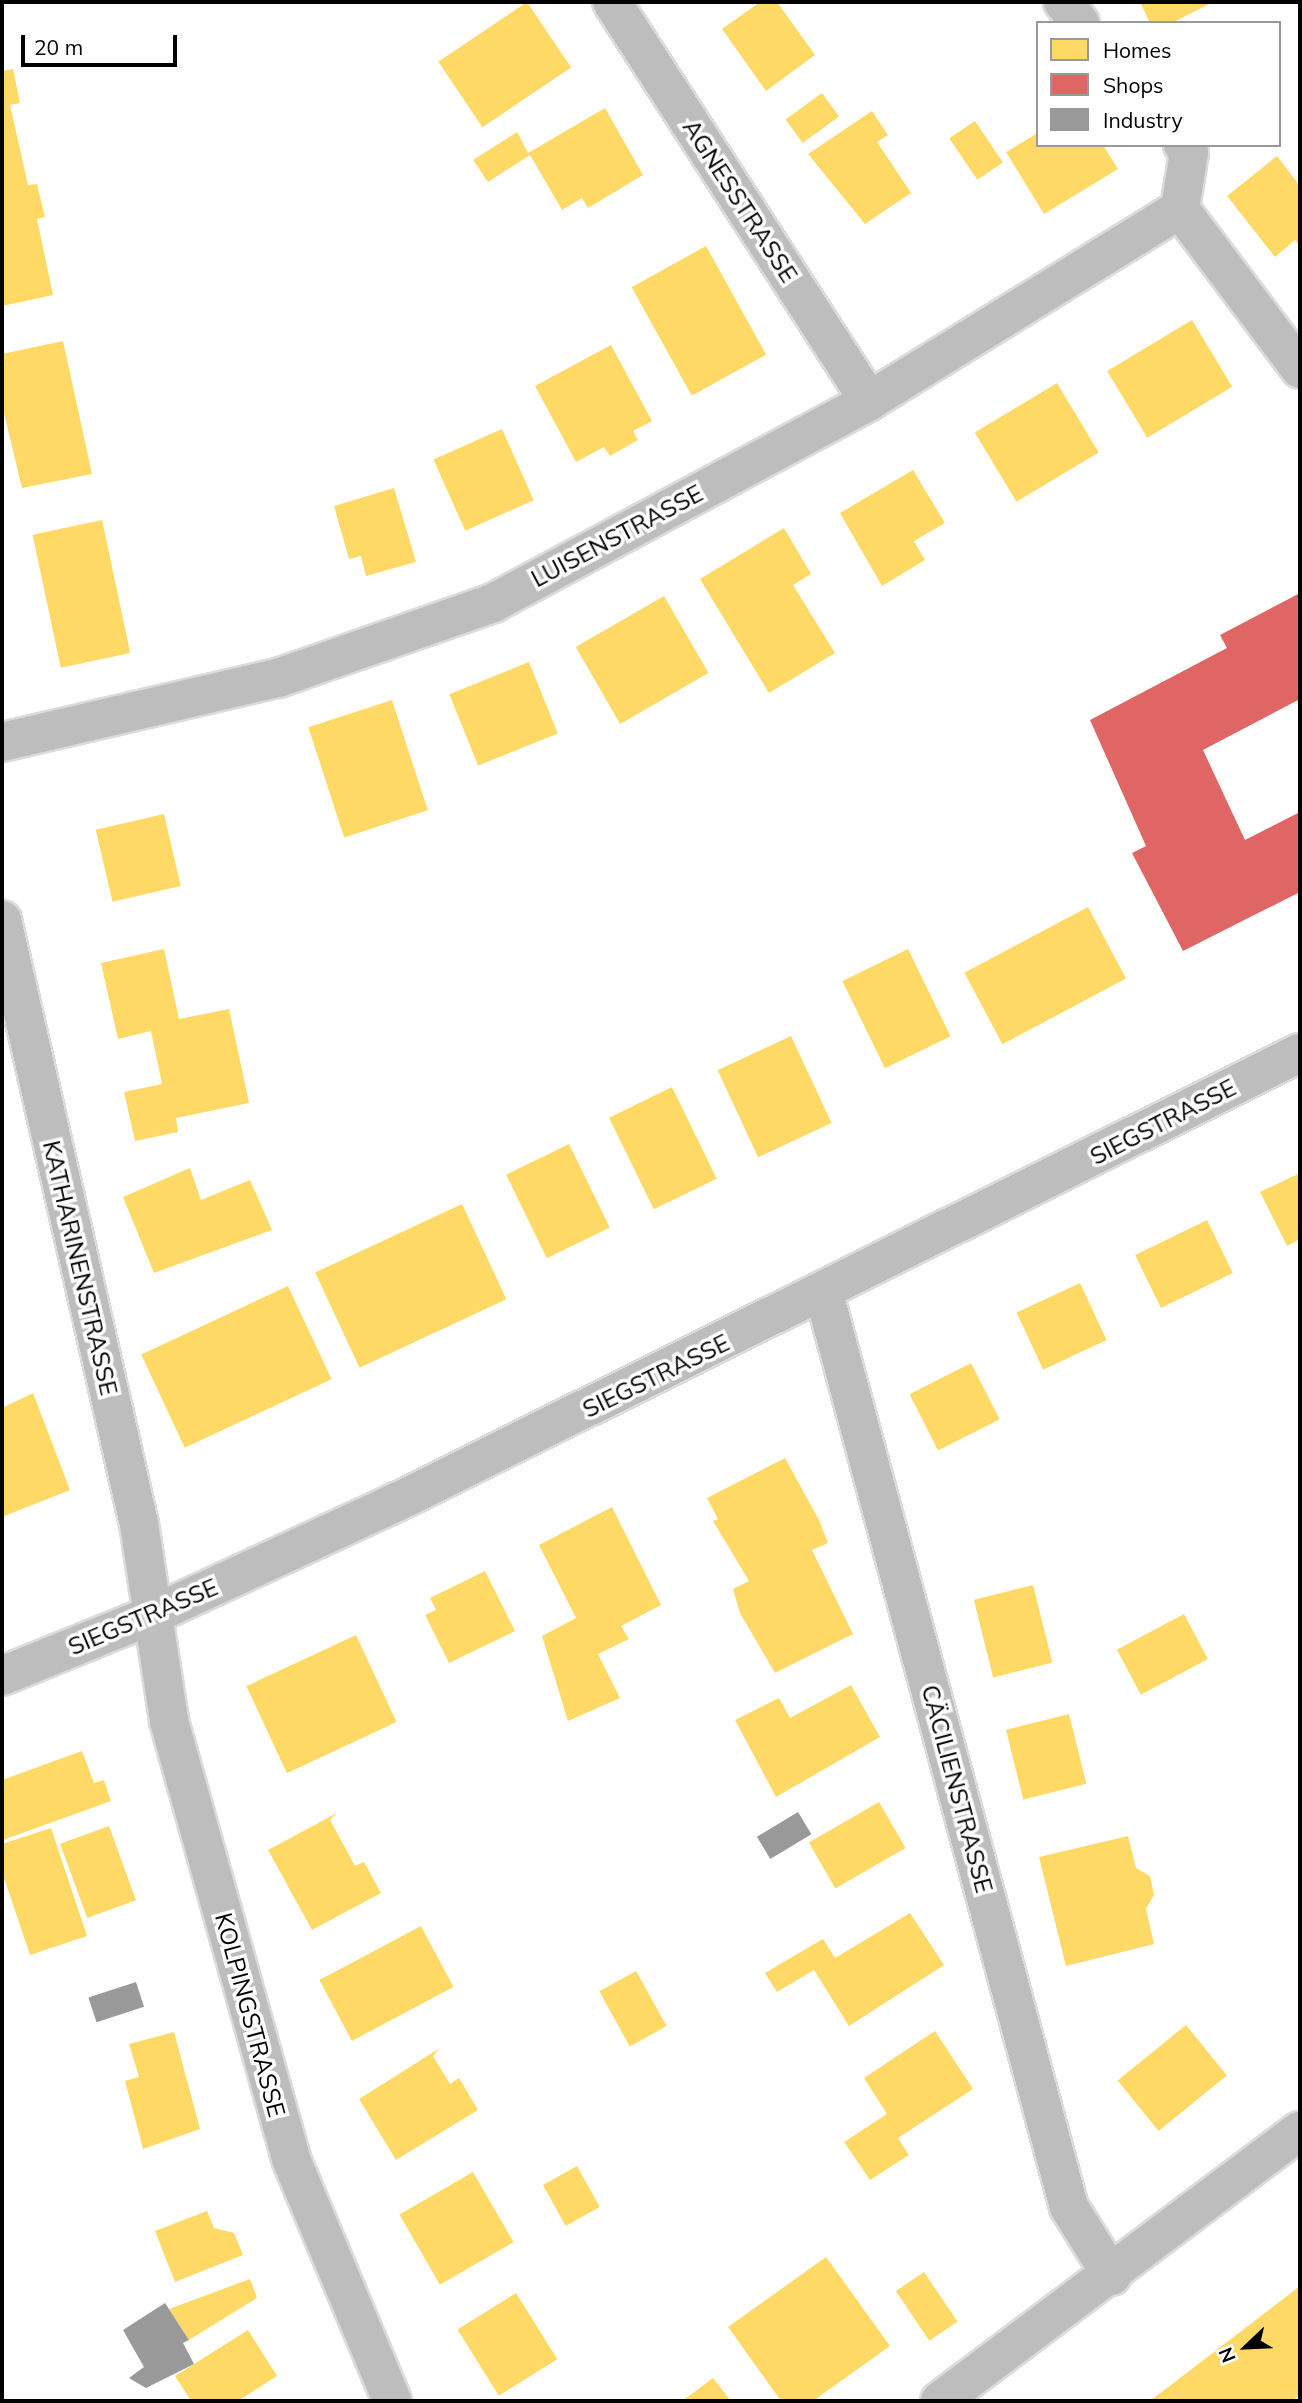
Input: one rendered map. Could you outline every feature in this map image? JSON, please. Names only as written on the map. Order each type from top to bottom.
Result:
[{"type":"street","name":"AGNESSTRASSE","points":[[612,2],[869,401]]},
{"type":"street","points":[[1063,2],[1078,21]]},
{"type":"street","points":[[1185,147],[1189,152],[1180,209],[1300,369]]},
{"type":"street","name":"LUISENSTRASSE","points":[[2,742],[278,678],[493,603],[869,401],[1180,209]]},
{"type":"street","name":"KATHARINENSTRASSE","points":[[4,942],[139,1524],[150,1616]]},
{"type":"street","name":"SIEGSTRASSE","points":[[2,1676],[150,1616],[824,1294],[1300,1053]]},
{"type":"street","name":"CÄCILIENSTRASSE","points":[[824,1294],[1069,2207],[1112,2276]]},
{"type":"street","name":"KOLPINGSTRASSE","points":[[150,1616],[169,1721],[261,2067],[291,2159],[392,2401]]},
{"type":"street","points":[[940,2401],[1112,2276],[1300,2132]]},
{"type":"building: Homes","points":[[527,2],[571,67],[482,127],[438,62]]},
{"type":"building: Homes","points":[[760,2],[777,2],[815,55],[766,91],[722,29]]},
{"type":"building: Homes","points":[[1140,2],[1213,2],[1176,21],[1149,21]]},
{"type":"building: Homes","points":[[13,69],[20,103],[10,105],[28,185],[37,184],[45,217],[37,219],[53,295],[2,306],[2,71]]},
{"type":"building: Homes","points":[[822,93],[839,116],[803,143],[786,119]]},
{"type":"building: Homes","points":[[605,108],[643,175],[588,208],[582,198],[562,210],[530,155],[488,182],[473,160],[517,132],[528,153]]},
{"type":"building: Homes","points":[[872,111],[888,135],[877,142],[911,193],[865,224],[808,154]]},
{"type":"building: Homes","points":[[975,121],[1003,162],[977,180],[949,138]]},
{"type":"building: Homes","points":[[1036,134],[1036,147],[1104,147],[1118,169],[1044,214],[1006,152]]},
{"type":"building: Homes","points":[[1277,156],[1300,186],[1300,247],[1295,240],[1275,257],[1227,196]]},
{"type":"building: Homes","points":[[706,246],[766,354],[692,396],[632,287]]},
{"type":"building: Homes","points":[[1192,320],[1232,387],[1147,438],[1107,371]]},
{"type":"building: Homes","points":[[63,341],[92,474],[22,488],[4,413],[2,354]]},
{"type":"building: Homes","points":[[611,345],[652,421],[633,431],[638,440],[610,456],[604,447],[576,462],[535,386]]},
{"type":"building: Homes","points":[[1057,383],[1099,452],[1016,502],[975,432]]},
{"type":"building: Homes","points":[[502,429],[534,500],[465,531],[433,460]]},
{"type":"building: Homes","points":[[913,470],[945,523],[914,541],[925,560],[882,586],[840,513]]},
{"type":"building: Homes","points":[[394,488],[416,562],[366,576],[361,556],[349,559],[334,506]]},
{"type":"building: Homes","points":[[102,520],[130,653],[61,668],[33,535]]},
{"type":"building: Homes","points":[[784,528],[811,574],[793,585],[835,653],[769,693],[700,579]]},
{"type":"building: Homes","points":[[664,596],[708,673],[620,724],[576,647]]},
{"type":"building: Homes","points":[[529,662],[558,733],[478,766],[449,694]]},
{"type":"building: Homes","points":[[392,700],[428,810],[344,838],[308,727]]},
{"type":"building: Homes","points":[[164,814],[181,886],[112,902],[96,830]]},
{"type":"building: Homes","points":[[1088,907],[1126,979],[1002,1044],[964,973]]},
{"type":"building: Homes","points":[[164,949],[179,1019],[229,1009],[249,1103],[176,1118],[178,1132],[135,1141],[124,1092],[162,1084],[151,1031],[118,1039],[101,963]]},
{"type":"building: Homes","points":[[908,949],[951,1036],[885,1068],[842,981]]},
{"type":"building: Homes","points":[[791,1036],[832,1123],[758,1157],[718,1070]]},
{"type":"building: Homes","points":[[672,1087],[717,1179],[654,1209],[609,1118]]},
{"type":"building: Homes","points":[[569,1144],[610,1228],[547,1258],[506,1175]]},
{"type":"building: Homes","points":[[190,1168],[201,1200],[250,1180],[272,1230],[154,1273],[123,1197]]},
{"type":"building: Homes","points":[[1300,1173],[1300,1239],[1287,1246],[1260,1192]]},
{"type":"building: Homes","points":[[462,1204],[506,1299],[360,1368],[315,1272]]},
{"type":"building: Homes","points":[[1207,1220],[1233,1273],[1161,1308],[1135,1255]]},
{"type":"building: Homes","points":[[1080,1283],[1107,1340],[1043,1370],[1017,1313]]},
{"type":"building: Homes","points":[[288,1286],[332,1379],[185,1448],[141,1354]]},
{"type":"building: Homes","points":[[971,1363],[1000,1419],[938,1450],[910,1394]]},
{"type":"building: Homes","points":[[33,1393],[70,1490],[2,1517],[2,1408]]},
{"type":"building: Homes","points":[[785,1458],[819,1520],[828,1543],[812,1550],[853,1634],[775,1673],[740,1613],[733,1589],[749,1581],[713,1521],[718,1519],[707,1498]]},
{"type":"building: Homes","points":[[612,1507],[661,1605],[621,1626],[629,1639],[598,1654],[620,1698],[568,1721],[542,1636],[576,1618],[539,1545]]},
{"type":"building: Homes","points":[[485,1571],[515,1631],[449,1663],[425,1615],[436,1610],[430,1598]]},
{"type":"building: Homes","points":[[1033,1585],[1052,1663],[993,1677],[974,1600]]},
{"type":"building: Homes","points":[[1184,1614],[1208,1659],[1141,1695],[1117,1650]]},
{"type":"building: Homes","points":[[356,1635],[397,1722],[287,1773],[246,1686]]},
{"type":"building: Homes","points":[[851,1685],[880,1737],[776,1797],[735,1720],[779,1698],[790,1718]]},
{"type":"building: Homes","points":[[1069,1714],[1086,1784],[1023,1800],[1006,1730]]},
{"type":"building: Homes","points":[[82,1751],[94,1783],[104,1780],[111,1801],[3,1840],[2,1780]]},
{"type":"building: Homes","points":[[879,1802],[906,1848],[835,1888],[809,1842]]},
{"type":"building: Homes","points":[[337,1813],[330,1820],[355,1866],[364,1862],[381,1893],[312,1930],[268,1850]]},
{"type":"building: Homes","points":[[109,1826],[136,1900],[87,1918],[60,1844]]},
{"type":"building: Homes","points":[[51,1828],[87,1936],[30,1955],[2,1872],[2,1844]]},
{"type":"building: Homes","points":[[1128,1836],[1136,1868],[1150,1876],[1154,1895],[1146,1909],[1154,1944],[1066,1966],[1039,1857]]},
{"type":"building: Homes","points":[[910,1913],[944,1965],[849,2026],[814,1970],[777,1992],[765,1973],[823,1939],[835,1958]]},
{"type":"building: Homes","points":[[421,1926],[453,1987],[352,2041],[319,1980]]},
{"type":"building: Homes","points":[[636,1971],[667,2026],[630,2046],[599,1991]]},
{"type":"building: Homes","points":[[1186,2025],[1227,2076],[1159,2131],[1118,2080]]},
{"type":"building: Homes","points":[[935,2031],[973,2089],[898,2138],[909,2155],[870,2180],[844,2142],[887,2114],[864,2078]]},
{"type":"building: Homes","points":[[174,2032],[200,2129],[143,2149],[125,2081],[139,2077],[129,2044]]},
{"type":"building: Homes","points":[[440,2048],[433,2056],[450,2084],[459,2078],[478,2110],[396,2160],[359,2099]]},
{"type":"building: Homes","points":[[577,2166],[600,2207],[566,2226],[543,2185]]},
{"type":"building: Homes","points":[[473,2172],[514,2242],[440,2285],[399,2214]]},
{"type":"building: Homes","points":[[207,2211],[214,2228],[234,2233],[243,2255],[175,2282],[155,2231]]},
{"type":"building: Homes","points":[[826,2257],[890,2346],[813,2401],[781,2401],[728,2327]]},
{"type":"building: Homes","points":[[924,2272],[958,2322],[929,2341],[896,2291]]},
{"type":"building: Homes","points":[[250,2279],[257,2298],[189,2340],[169,2309]]},
{"type":"building: Homes","points":[[1300,2286],[1300,2395],[1292,2401],[1150,2401]]},
{"type":"building: Homes","points":[[516,2293],[557,2359],[499,2396],[457,2330]]},
{"type":"building: Homes","points":[[248,2330],[277,2376],[238,2401],[191,2401],[175,2376]]},
{"type":"building: Homes","points":[[713,2378],[731,2401],[682,2401]]},
{"type":"building: Shops","points":[[1300,593],[1300,699],[1203,750],[1245,840],[1300,812],[1300,892],[1183,951],[1132,853],[1146,846],[1090,720],[1227,648],[1220,635]]},
{"type":"building: Industry","points":[[798,1812],[811,1834],[770,1859],[757,1837]]},
{"type":"building: Industry","points":[[136,1982],[144,2007],[96,2022],[88,1997]]},
{"type":"building: Industry","points":[[165,2303],[189,2340],[183,2343],[194,2364],[146,2388],[129,2378],[144,2367],[123,2330]]}]
